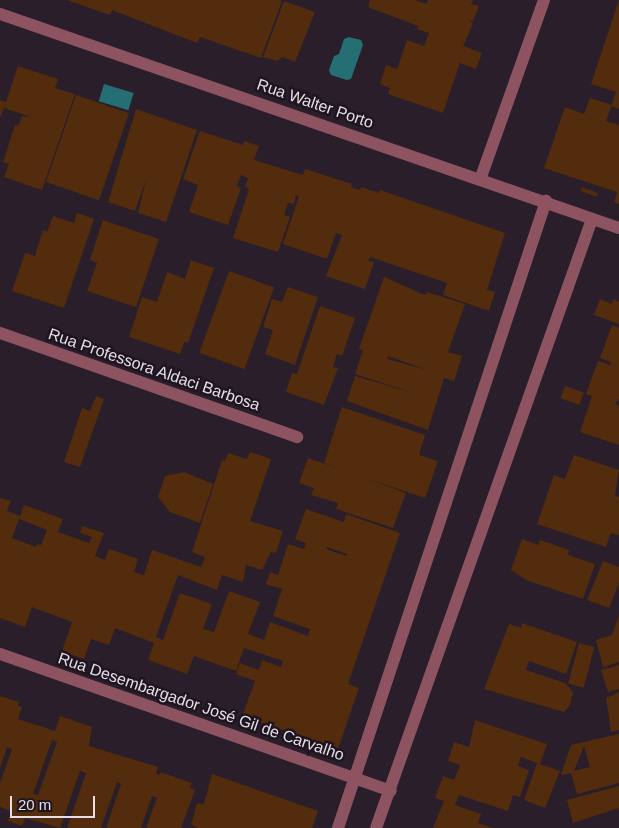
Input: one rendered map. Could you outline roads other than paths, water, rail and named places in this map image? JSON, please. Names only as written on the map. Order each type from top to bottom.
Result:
[{"type":"street","points":[[480,178],[544,0]]},
{"type":"street","name":"Rua Walter Porto","points":[[0,14],[480,178],[619,228]]},
{"type":"street","points":[[338,828],[356,780],[546,202]]},
{"type":"street","points":[[376,828],[391,791],[592,219]]},
{"type":"street","name":"Rua Professora Aldaci Barbosa","points":[[0,333],[297,438]]},
{"type":"street","name":"Rua Desembargador José Gil de Carvalho","points":[[0,654],[391,791]]},
{"type":"water","points":[[349,37],[361,40],[363,45],[351,79],[347,80],[331,75],[329,70],[334,56],[339,54],[344,39]]},
{"type":"water","points":[[104,84],[134,93],[128,110],[99,101]]}]
